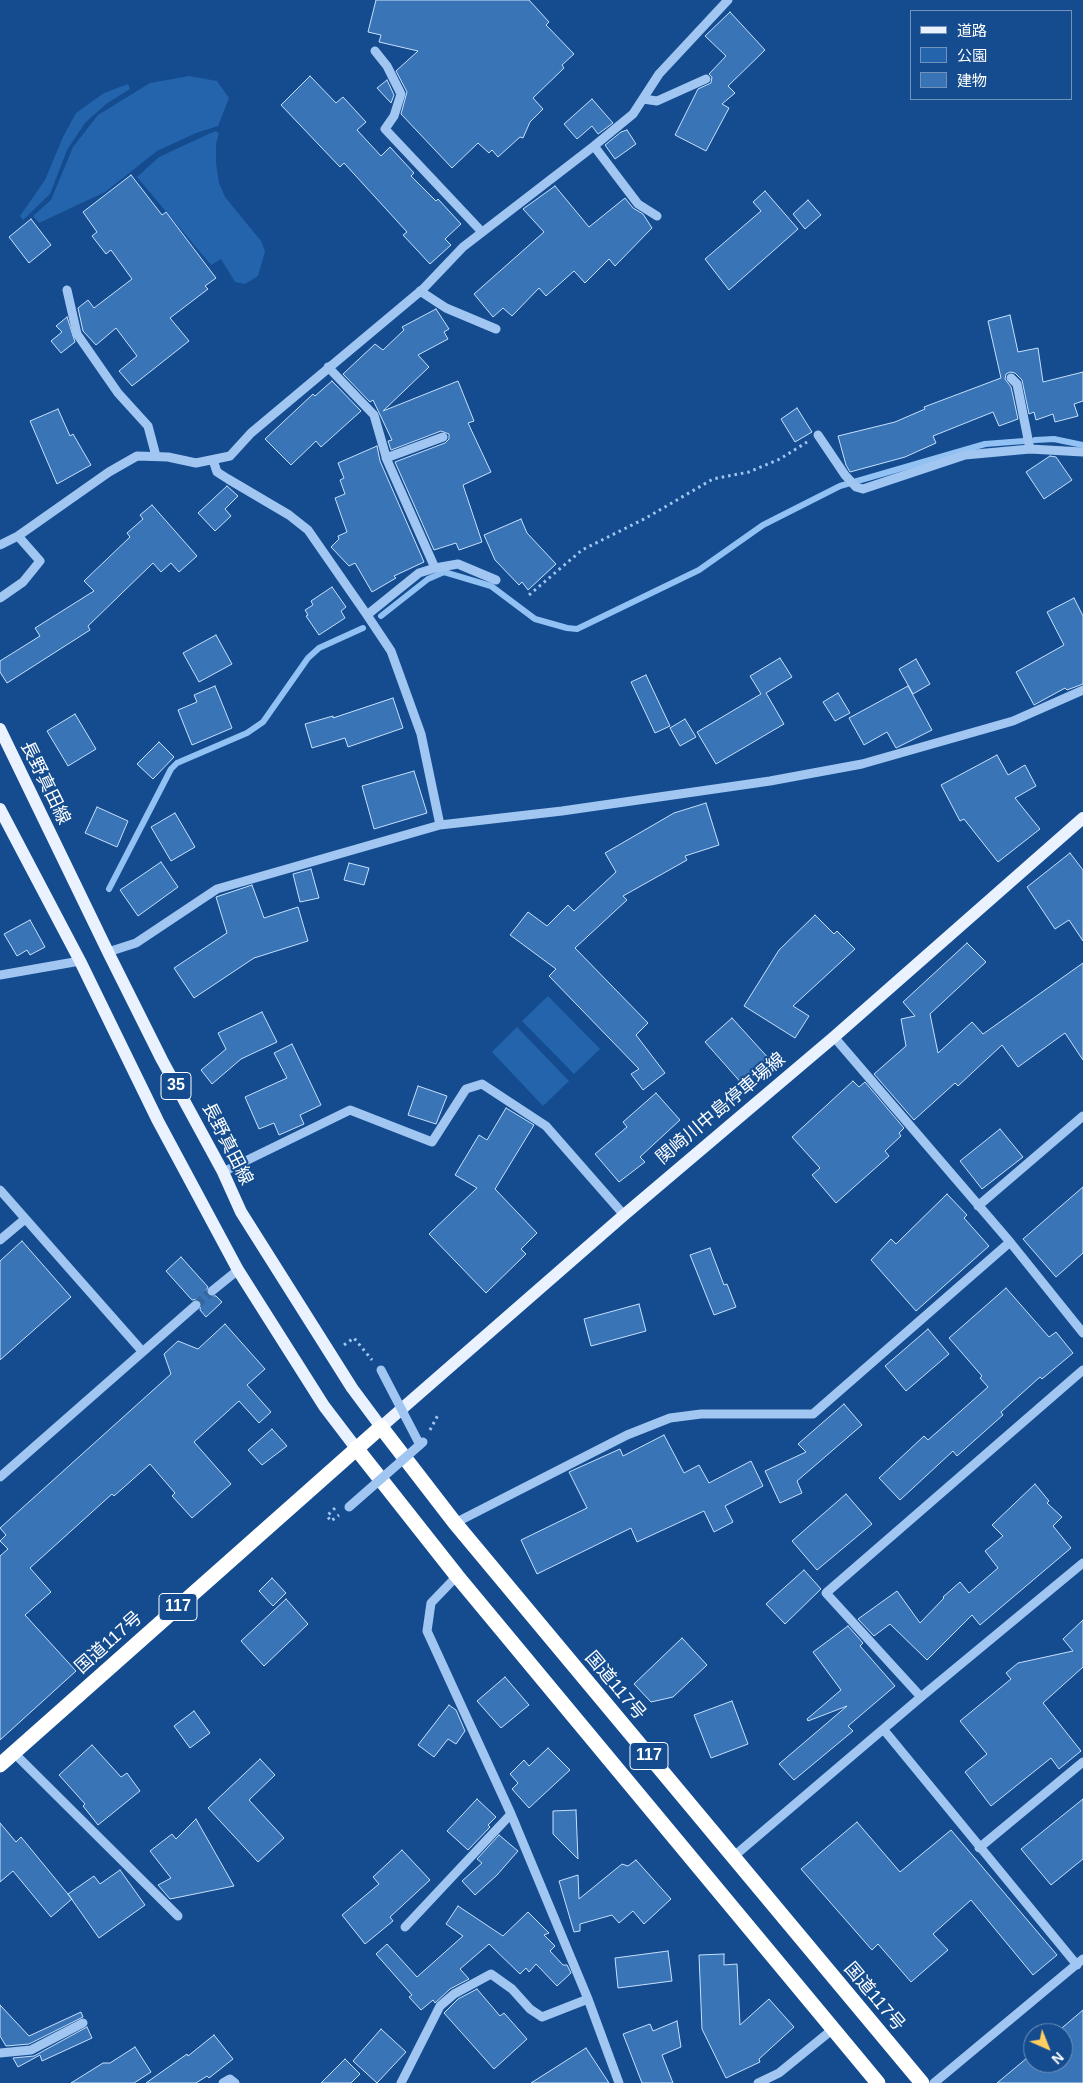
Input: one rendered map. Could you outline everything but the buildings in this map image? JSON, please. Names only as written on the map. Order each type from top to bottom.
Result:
[{"type":"highway","name":"国道117号","points":[[0,1765],[381,1427],[455,1523],[922,2083]]},
{"type":"highway","name":"117","points":[[356,1448],[457,1576],[878,2083]]},
{"type":"main road","name":"長野真田線","points":[[0,729],[162,1060],[223,1172],[246,1220],[352,1388],[381,1427]]},
{"type":"main road","name":"35","points":[[0,809],[80,961],[158,1121],[238,1270],[324,1406],[356,1448]]},
{"type":"main road","name":"関崎川中島停車場線","points":[[381,1427],[624,1215],[834,1037],[1083,818]]},
{"type":"street","points":[[0,545],[18,536],[108,472],[137,456],[156,456],[196,463],[230,456],[251,433],[420,291],[463,247],[594,146],[632,114],[659,74],[728,0]]},
{"type":"street","points":[[374,51],[387,66],[401,94],[394,116],[385,129],[482,232]]},
{"type":"street","points":[[642,98],[657,101],[706,79]]},
{"type":"street","points":[[594,146],[638,204],[657,216]]},
{"type":"street","points":[[67,290],[77,334],[118,393],[148,426],[156,456]]},
{"type":"street","points":[[420,291],[446,308],[496,330]]},
{"type":"street","points":[[328,367],[374,415],[386,458],[435,568]]},
{"type":"street","points":[[1011,378],[1017,384],[1030,449]]},
{"type":"street","points":[[818,435],[845,475],[856,487],[863,489],[965,455],[1030,449],[1083,452]]},
{"type":"street","points":[[386,458],[443,437]]},
{"type":"street","points":[[213,460],[217,472],[289,514],[308,530],[391,651],[421,734],[440,825]]},
{"type":"street","points":[[0,598],[23,582],[40,561],[18,536]]},
{"type":"street","points":[[367,615],[419,573],[435,568],[458,564],[496,580]]},
{"type":"street","points":[[108,952],[136,943],[217,889],[440,825],[562,812],[770,782],[862,764],[1013,721],[1083,690]]},
{"type":"street","points":[[0,975],[80,961]]},
{"type":"street","points":[[834,1037],[1010,1242],[1083,1333]]},
{"type":"street","points":[[223,1172],[350,1110],[432,1142],[466,1089],[482,1084],[546,1126],[624,1215]]},
{"type":"street","points":[[978,1206],[1083,1116]]},
{"type":"street","points":[[0,1190],[142,1351]]},
{"type":"street","points":[[0,1240],[25,1218]]},
{"type":"street","points":[[455,1523],[627,1435],[670,1418],[701,1414],[813,1414],[1010,1242]]},
{"type":"street","points":[[212,1291],[238,1270]]},
{"type":"street","points":[[0,1477],[196,1305]]},
{"type":"street","points":[[349,1507],[422,1443],[381,1370]]},
{"type":"street","points":[[920,1697],[826,1593],[1083,1370]]},
{"type":"street","points":[[734,1857],[884,1730],[920,1697],[1083,1563]]},
{"type":"street","points":[[457,1576],[431,1603],[427,1631],[511,1814],[588,1999],[615,2081]]},
{"type":"street","points":[[884,1730],[979,1848],[1080,1962],[934,2083]]},
{"type":"street","points":[[14,1753],[178,1916]]},
{"type":"street","points":[[979,1848],[1083,1762]]},
{"type":"street","points":[[406,1927],[511,1814]]},
{"type":"street","points":[[402,2083],[440,2006],[454,1994],[491,1974],[512,1989],[530,2009],[542,2017],[588,1999]]},
{"type":"street","points":[[0,2053],[31,2050],[83,2023]]},
{"type":"street","points":[[758,2083],[780,2073],[833,2029]]},
{"type":"street","points":[[223,2083],[230,2079],[235,2083]]},
{"type":"path","points":[[529,595],[582,550],[646,518],[713,479],[749,472],[780,459],[818,435]]},
{"type":"path","points":[[344,1345],[354,1338],[381,1370]]},
{"type":"green space","points":[[189,76],[217,81],[229,98],[218,126],[196,133],[157,151],[105,192],[39,223],[33,216],[51,200],[73,147],[98,115],[150,83]]},
{"type":"green space","points":[[128,84],[130,89],[106,104],[85,123],[67,150],[50,194],[23,220],[20,216],[45,180],[63,137],[76,113],[104,93]]},
{"type":"green space","points":[[215,131],[219,133],[216,144],[216,163],[219,183],[225,197],[261,241],[265,251],[258,276],[245,284],[235,282],[221,259],[211,265],[137,177],[159,157]]},
{"type":"green space","points":[[548,996],[600,1049],[574,1074],[522,1021]]},
{"type":"green space","points":[[517,1027],[569,1081],[543,1106],[492,1052]]},
{"type":"waterway","points":[[1035,440],[1054,439],[1083,445]]},
{"type":"waterway","points":[[381,616],[428,579],[444,572],[491,586],[535,619],[577,629],[699,570],[763,525],[840,486],[985,444],[1024,441]]},
{"type":"waterway","points":[[109,889],[171,769],[177,763],[247,733],[263,722],[308,658],[319,648],[363,628]]},
{"type":"tunnel","points":[[196,1305],[212,1291]]}]
